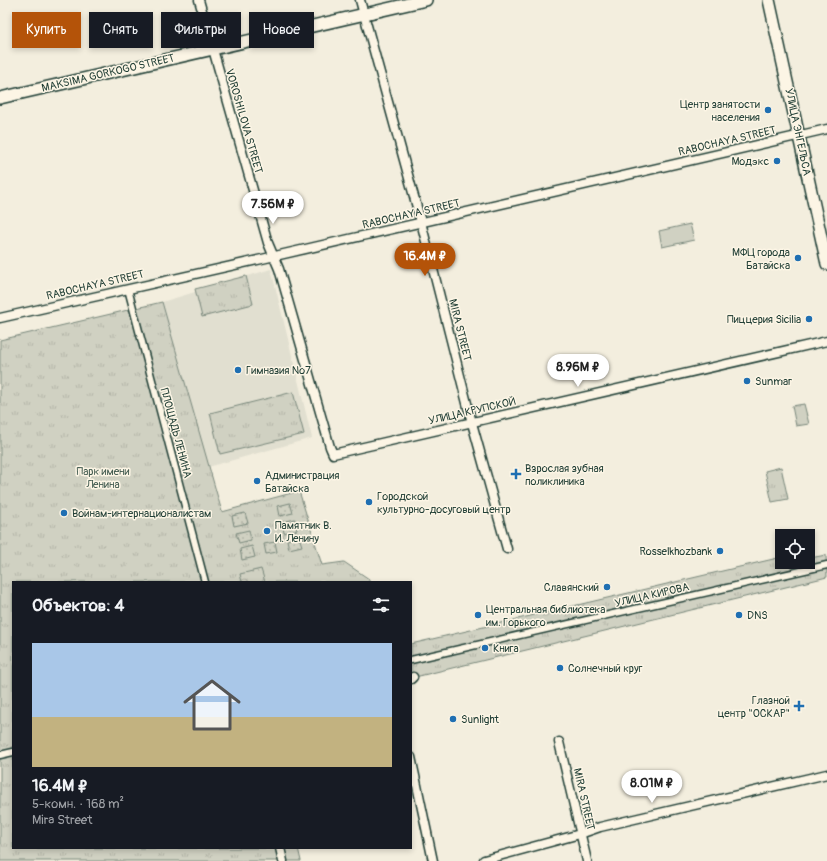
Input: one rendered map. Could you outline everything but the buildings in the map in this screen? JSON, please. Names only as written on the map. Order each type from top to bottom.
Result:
[{"type":"main road","name":"MAKSIMA GORKOGO STREET","points":[[0,98],[426,0]]},
{"type":"main road","name":"УЛИЦА ЭНГЕЛЬСА","points":[[769,0],[827,264]]},
{"type":"street","name":"VOROSHILOVA STREET","points":[[199,0],[268,242],[279,270],[333,454]]},
{"type":"street","name":"MIRA STREET","points":[[360,0],[421,222],[472,423],[506,549]]},
{"type":"street","name":"RABOCHAYA STREET","points":[[0,318],[827,129]]},
{"type":"street","name":"ПЛОЩАДЬ ЛЕНИНА","points":[[128,289],[205,581]]},
{"type":"street","name":"УЛИЦА КРУПСКОЙ","points":[[333,454],[827,341]]},
{"type":"street","name":"УЛИЦА КИРОВА","points":[[412,660],[827,565]]},
{"type":"street","name":"MIRA STREET","points":[[559,742],[587,861]]},
{"type":"street","points":[[0,755],[12,752]]},
{"type":"street","points":[[412,762],[433,861]]},
{"type":"street","points":[[484,860],[580,834],[600,827],[827,774]]},
{"type":"street","points":[[280,849],[283,861]]},
{"type":"shaded area","name":"Гимназия №7","points":[[271,269],[312,438],[208,467],[162,302]]},
{"type":"green space","points":[[690,224],[694,240],[662,247],[659,231]]},
{"type":"green space","points":[[246,276],[253,304],[202,317],[195,289]]},
{"type":"green space","name":"Парк имени Ленина","points":[[162,302],[222,512],[299,491],[322,565],[344,562],[369,579],[369,581],[12,581],[12,849],[298,849],[301,861],[0,861],[0,340]]},
{"type":"green space","points":[[293,392],[304,434],[220,454],[210,413]]},
{"type":"green space","points":[[804,404],[809,424],[796,426],[792,406]]},
{"type":"green space","points":[[781,467],[788,499],[772,502],[765,471]]},
{"type":"green space","points":[[290,503],[293,513],[280,516],[278,506]]},
{"type":"green space","points":[[245,513],[248,523],[234,526],[232,516]]},
{"type":"green space","points":[[295,519],[297,530],[284,533],[282,522]]},
{"type":"green space","points":[[249,530],[251,540],[239,543],[236,533]]},
{"type":"green space","points":[[299,537],[302,546],[289,549],[287,540]]},
{"type":"green space","points":[[275,542],[277,552],[266,554],[264,544]]},
{"type":"green space","points":[[252,546],[255,557],[242,560],[240,549]]},
{"type":"green space","points":[[826,555],[827,577],[412,678],[412,644],[775,559],[775,569],[815,569],[815,557]]},
{"type":"green space","points":[[261,569],[265,581],[242,581],[240,574]]},
{"type":"place","name":"Центр занятости населения","points":[[768,110]]},
{"type":"place","name":"Модэкс","points":[[777,161]]},
{"type":"place","name":"МФЦ города Батайска","points":[[798,258]]},
{"type":"place","name":"Пиццерия Sicilia","points":[[809,319]]},
{"type":"place","name":"Гимназия №7","points":[[238,370]]},
{"type":"place","name":"Sunmar","points":[[747,381]]},
{"type":"place","name":"Взрослая зубная поликлиника","points":[[516,474]]},
{"type":"place","name":"Администрация Батайска","points":[[257,481]]},
{"type":"place","name":"Городской культурно-досуговый центр","points":[[369,502]]},
{"type":"place","name":"Войнам-интернационалистам","points":[[64,513]]},
{"type":"place","name":"Памятник В. И. Ленину","points":[[267,531]]},
{"type":"place","name":"Rosselkhozbank","points":[[720,551]]},
{"type":"place","name":"Славянский","points":[[607,587]]},
{"type":"place","name":"Центральная библиотека им. Горького","points":[[478,615]]},
{"type":"place","name":"DNS","points":[[739,615]]},
{"type":"place","name":"Книга","points":[[485,648]]},
{"type":"place","name":"Солнечный круг","points":[[560,668]]},
{"type":"place","name":"Глазной центр \"ОСКАР\"","points":[[799,706]]},
{"type":"place","name":"Sunlight","points":[[453,719]]}]
